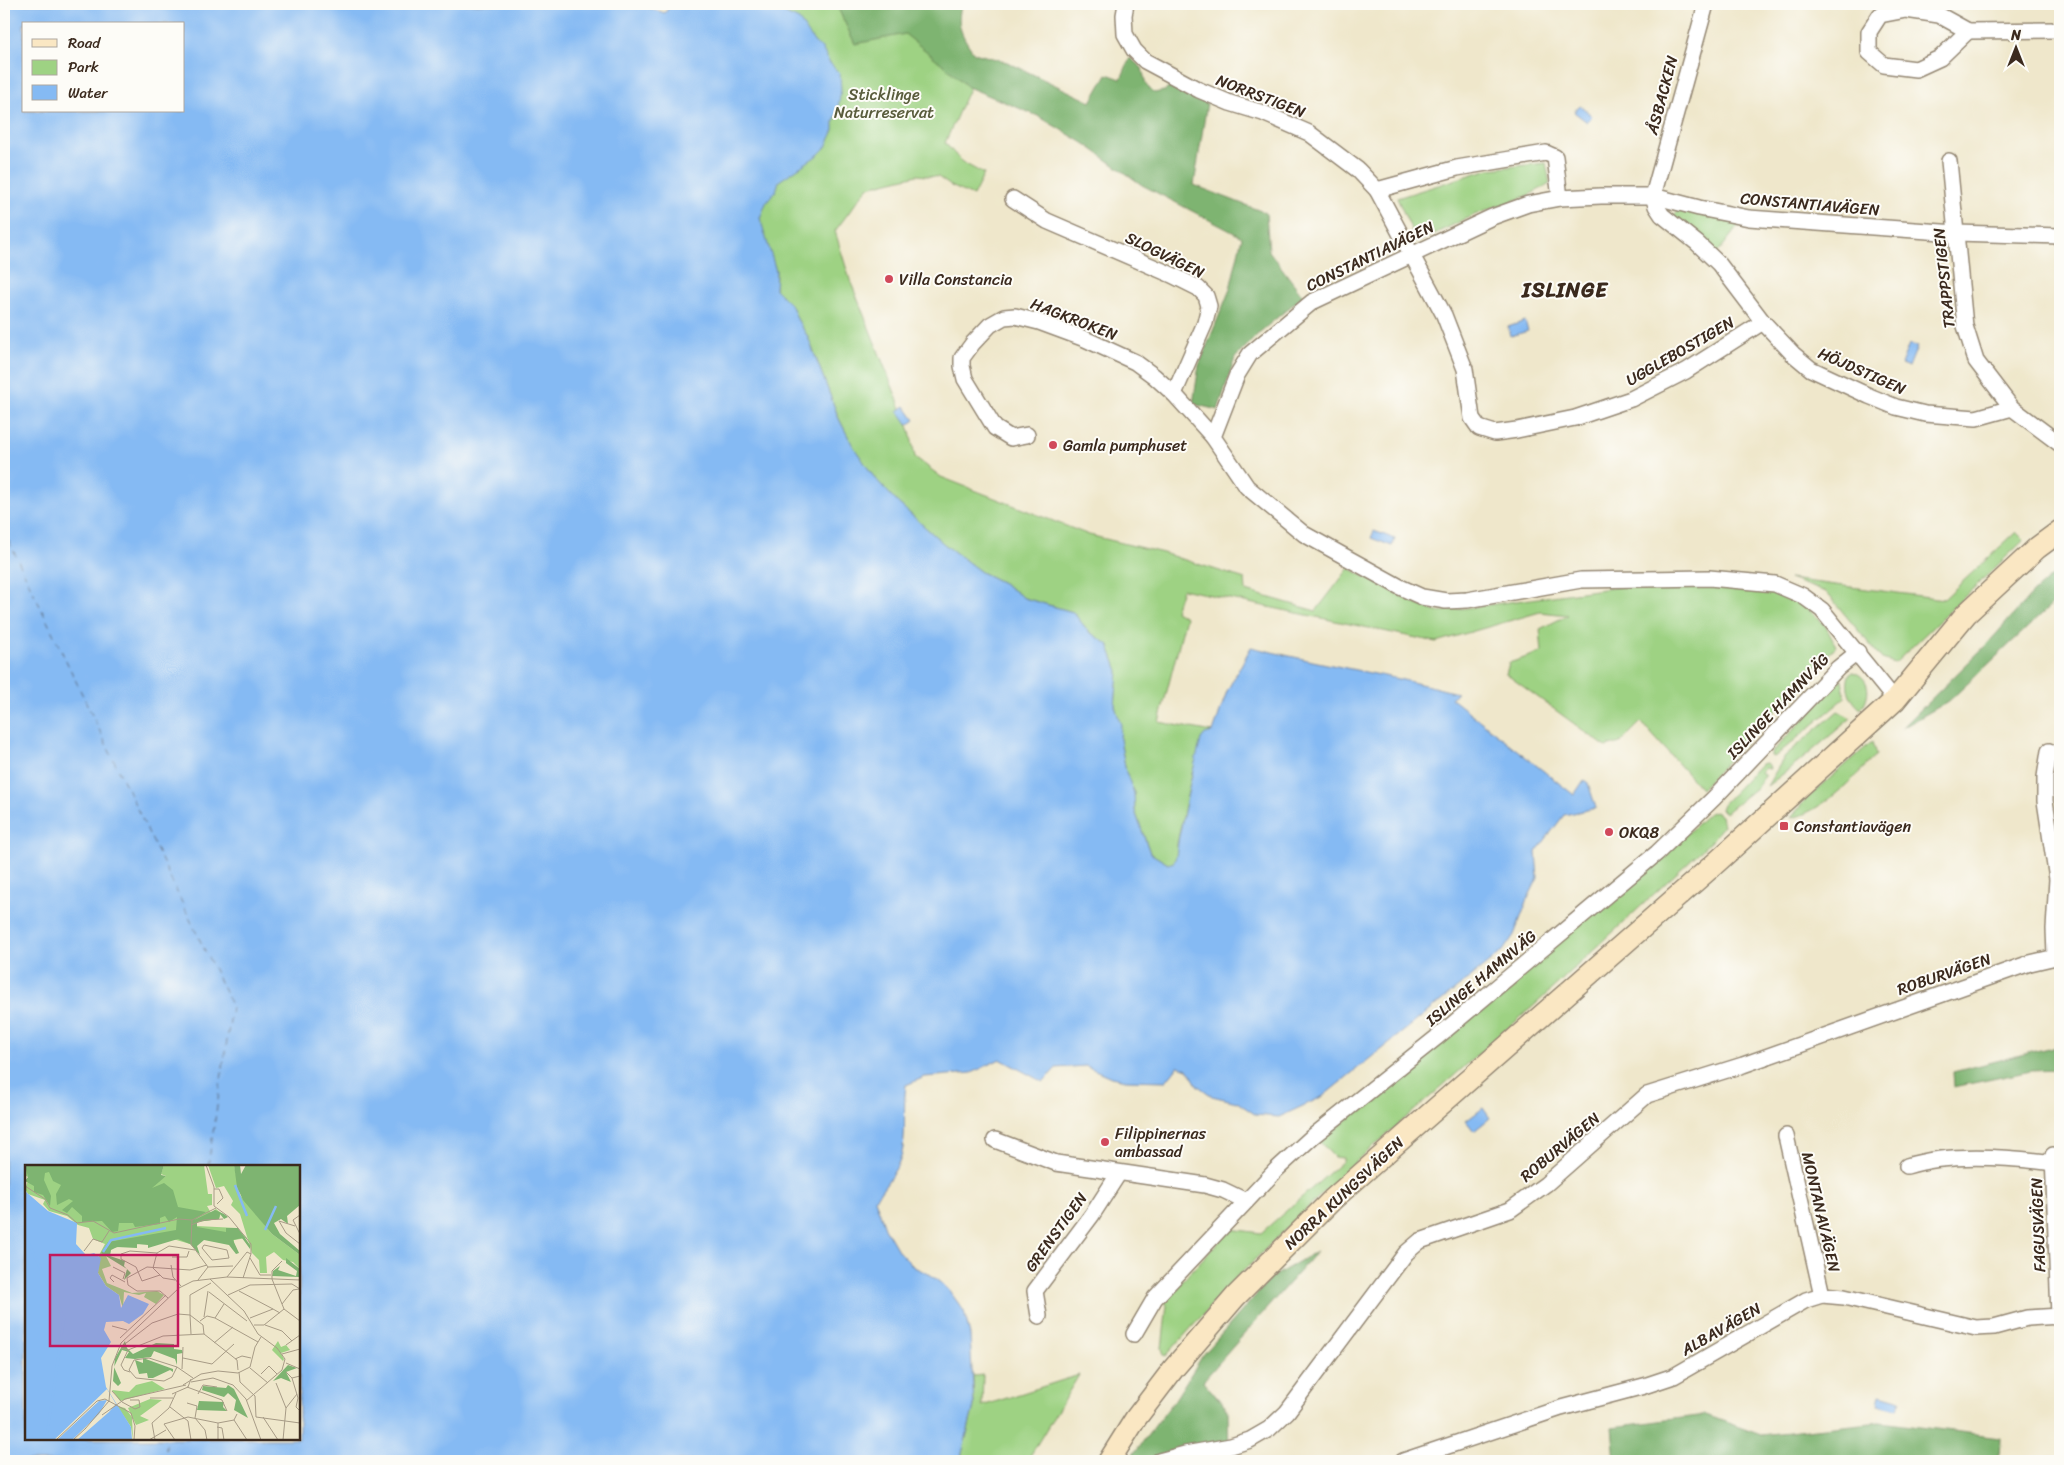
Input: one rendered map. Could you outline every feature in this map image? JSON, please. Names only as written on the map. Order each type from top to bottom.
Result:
[{"type":"main road","points":[[1895,700],[1966,614],[2037,548],[2060,531]]},
{"type":"main road","name":"NORRA KUNGSVÄGEN","points":[[1109,1461],[1136,1418],[1174,1368],[1250,1282],[1333,1199],[1612,955],[1895,700]]},
{"type":"street","name":"NORRSTIGEN","points":[[1126,4],[1124,34],[1134,50],[1145,61],[1199,90],[1230,103],[1263,112],[1309,133],[1358,170],[1376,190],[1444,315],[1465,369],[1472,418],[1479,428],[1495,433]]},
{"type":"street","name":"ÅSBACKEN","points":[[1653,196],[1706,4]]},
{"type":"street","points":[[1968,32],[1940,58],[1916,69],[1884,65],[1869,52],[1870,32],[1880,15],[1906,10],[1939,15],[1968,32],[2060,30]]},
{"type":"street","points":[[1376,190],[1457,168],[1546,153],[1555,157],[1560,198]]},
{"type":"street","name":"TRAPPSTIGEN","points":[[1950,161],[1965,326],[1976,361],[2012,408],[2060,444]]},
{"type":"street","name":"CONSTANTIAVÄGEN","points":[[1213,437],[1237,374],[1250,354],[1312,302],[1492,216],[1528,204],[1560,198],[1653,196],[1749,218],[1956,234],[2060,236]]},
{"type":"street","name":"HÖJDSTIGEN","points":[[1653,196],[1656,206],[1662,214],[1719,264],[1763,322],[1793,354],[1811,369],[1896,407],[1924,414],[1976,418],[2012,408]]},
{"type":"street","name":"SLOGVÄGEN","points":[[1013,199],[1047,221],[1172,275],[1198,288],[1206,296],[1209,306],[1205,323],[1174,394]]},
{"type":"street","name":"HAGKROKEN","points":[[1027,436],[1011,438],[995,428],[965,379],[962,366],[962,358],[973,343],[990,325],[1004,316],[1014,316],[1040,322],[1085,339],[1135,362],[1174,394],[1213,437]]},
{"type":"street","name":"UGGLEBOSTIGEN","points":[[1495,433],[1575,418],[1631,399],[1686,371],[1763,322]]},
{"type":"street","points":[[1213,437],[1247,487],[1304,534],[1400,587],[1422,597],[1446,601],[1467,600],[1581,580],[1709,578],[1775,584],[1803,596],[1822,610],[1858,652],[1895,700]]},
{"type":"street","name":"ISLINGE HAMNVÄG","points":[[1134,1334],[1155,1298],[1277,1169],[1312,1137],[1436,1038],[1657,853],[1708,804],[1838,668],[1858,652]]},
{"type":"street","name":"ROBURVÄGEN","points":[[1159,1461],[1185,1454],[1231,1446],[1250,1440],[1269,1429],[1287,1412],[1406,1253],[1420,1241],[1510,1210],[1546,1184],[1647,1095],[1743,1065],[1946,991],[2038,960],[2058,956],[2054,929],[2057,879],[2045,801],[2045,777],[2049,751]]},
{"type":"street","name":"MONTANAVÄGEN","points":[[1786,1136],[1822,1295]]},
{"type":"street","name":"GRENSTIGEN","points":[[995,1140],[1056,1163],[1205,1185],[1223,1190],[1246,1201]]},
{"type":"street","name":"FAGUSVÄGEN","points":[[1907,1166],[1926,1160],[1973,1158],[2054,1159],[2059,1316]]},
{"type":"street","name":"GRENSTIGEN","points":[[1039,1316],[1035,1292],[1092,1215],[1119,1173]]},
{"type":"street","name":"ALBAVÄGEN","points":[[1403,1461],[1561,1408],[1674,1376],[1806,1300],[1822,1295],[1844,1297],[1976,1328],[1994,1327],[2027,1318],[2059,1316]]},
{"type":"green space","name":"Sticklinge Naturreservat","points":[[783,4],[912,4],[970,86],[945,143],[962,162],[984,174],[973,196],[951,186],[938,177],[917,175],[868,187],[835,231],[850,280],[910,431],[915,457],[941,477],[1089,535],[1163,553],[1245,579],[1246,591],[1316,611],[1349,568],[1416,604],[1437,612],[1632,585],[1727,582],[1772,589],[1804,605],[1825,625],[1836,646],[1701,789],[1641,722],[1620,743],[1606,747],[1506,674],[1509,663],[1542,652],[1540,629],[1568,615],[1540,612],[1436,642],[1182,589],[1175,611],[1186,617],[1159,722],[1213,732],[1192,773],[1177,844],[1177,857],[1174,863],[1168,864],[1150,853],[1135,811],[1134,793],[1126,772],[1120,739],[1120,725],[1115,706],[1118,671],[1108,644],[1089,632],[1073,612],[1024,598],[1003,583],[981,572],[944,544],[898,503],[874,478],[853,446],[839,419],[808,337],[797,319],[792,306],[775,289],[776,271],[761,228],[760,216]]},
{"type":"green space","points":[[836,4],[962,4],[959,18],[961,30],[974,53],[1007,62],[1091,102],[1107,74],[1121,79],[1130,58],[1142,68],[1146,85],[1154,93],[1164,91],[1172,86],[1207,103],[1194,185],[1266,213],[1269,251],[1303,296],[1260,332],[1235,358],[1218,410],[1193,404],[1199,365],[1230,289],[1242,237],[1142,185],[1085,144],[1038,116],[968,87],[905,34],[855,44]]},
{"type":"green space","points":[[1546,163],[1550,184],[1527,196],[1474,215],[1417,242],[1397,198],[1489,169]]},
{"type":"green space","points":[[1680,209],[1740,224],[1716,255],[1673,216]]},
{"type":"green space","points":[[2016,532],[2024,540],[1895,663],[1882,659],[1826,592],[1789,579],[1944,599]]},
{"type":"green space","points":[[2060,569],[2059,598],[1949,701],[1902,728],[1988,643],[2033,593]]},
{"type":"green space","points":[[1853,672],[1863,678],[1866,683],[1868,693],[1861,709],[1849,693],[1848,678],[1850,673]]},
{"type":"green space","points":[[1842,679],[1845,698],[1778,754],[1774,757],[1771,756],[1771,753]]},
{"type":"green space","points":[[1838,711],[1851,718],[1767,786],[1785,756]]},
{"type":"green space","points":[[1872,742],[1876,755],[1848,783],[1814,809],[1791,818],[1806,799]]},
{"type":"green space","points":[[1766,763],[1770,769],[1764,768],[1761,773],[1765,776],[1757,787],[1725,813],[1721,809],[1723,804],[1761,764]]},
{"type":"green space","points":[[1715,811],[1721,816],[1723,826],[1711,841],[1538,1002],[1342,1174],[1234,1280],[1166,1356],[1164,1355],[1162,1348],[1167,1305],[1164,1301],[1230,1229],[1261,1233],[1343,1161],[1343,1158],[1334,1157],[1320,1142],[1681,839],[1709,813]]},
{"type":"green space","points":[[2060,1045],[2060,1070],[2031,1071],[1954,1087],[1953,1072]]},
{"type":"green space","points":[[1317,1251],[1203,1381],[1228,1410],[1229,1461],[1128,1461],[1174,1401],[1203,1355],[1271,1278]]},
{"type":"green space","points":[[983,1375],[982,1406],[1079,1375],[1027,1461],[957,1461],[961,1457],[974,1406],[973,1376]]},
{"type":"green space","points":[[1706,1415],[1761,1435],[1880,1422],[2000,1437],[1999,1461],[1615,1461],[1612,1427]]},
{"type":"water","points":[[4,4],[637,4],[665,13],[671,4],[764,4],[799,20],[815,43],[822,48],[829,62],[840,74],[841,90],[834,130],[826,147],[818,155],[779,181],[776,191],[766,203],[760,218],[776,271],[775,289],[792,306],[797,319],[808,337],[839,419],[853,446],[874,477],[898,503],[944,544],[981,572],[1003,583],[1024,598],[1073,612],[1089,632],[1108,644],[1118,671],[1115,706],[1121,725],[1120,739],[1126,772],[1134,793],[1135,811],[1150,853],[1168,864],[1174,862],[1201,739],[1205,734],[1213,732],[1227,691],[1251,647],[1457,693],[1451,698],[1574,795],[1584,780],[1588,783],[1596,808],[1564,815],[1536,852],[1538,878],[1514,935],[1503,951],[1322,1097],[1279,1117],[1256,1115],[1237,1102],[1212,1096],[1197,1085],[1188,1069],[1178,1066],[1166,1081],[1126,1080],[1111,1077],[1086,1066],[1056,1068],[1043,1082],[1000,1059],[972,1073],[925,1077],[906,1085],[903,1148],[899,1162],[892,1175],[875,1199],[885,1228],[899,1252],[914,1267],[931,1275],[948,1289],[964,1311],[970,1335],[974,1406],[961,1457],[957,1461],[4,1461]]},
{"type":"water","points":[[1580,105],[1592,116],[1587,122],[1574,112]]},
{"type":"water","points":[[1525,321],[1528,331],[1511,336],[1508,327]]},
{"type":"water","points":[[1909,344],[1917,347],[1909,367],[1901,364]]},
{"type":"water","points":[[905,406],[915,420],[908,425],[898,411]]},
{"type":"water","points":[[1374,531],[1395,539],[1392,546],[1371,538]]},
{"type":"water","points":[[1483,1108],[1490,1118],[1474,1131],[1466,1121]]},
{"type":"water","points":[[1880,1394],[1901,1400],[1898,1409],[1878,1404]]},
{"type":"ferry route","points":[[4,531],[232,1007],[208,1165]]},
{"type":"ferry route","points":[[164,1461],[167,1440]]},
{"type":"place","name":"Villa Constancia","points":[[889,279]]},
{"type":"place","name":"Gamla pumphuset","points":[[1053,445]]},
{"type":"place","name":"Constantiavägen","points":[[1784,826]]},
{"type":"place","name":"OKQ8","points":[[1609,832]]},
{"type":"place","name":"Filippinernas ambassad","points":[[1105,1142]]},
{"type":"district","name":"ISLINGE","points":[[1565,290]]}]
